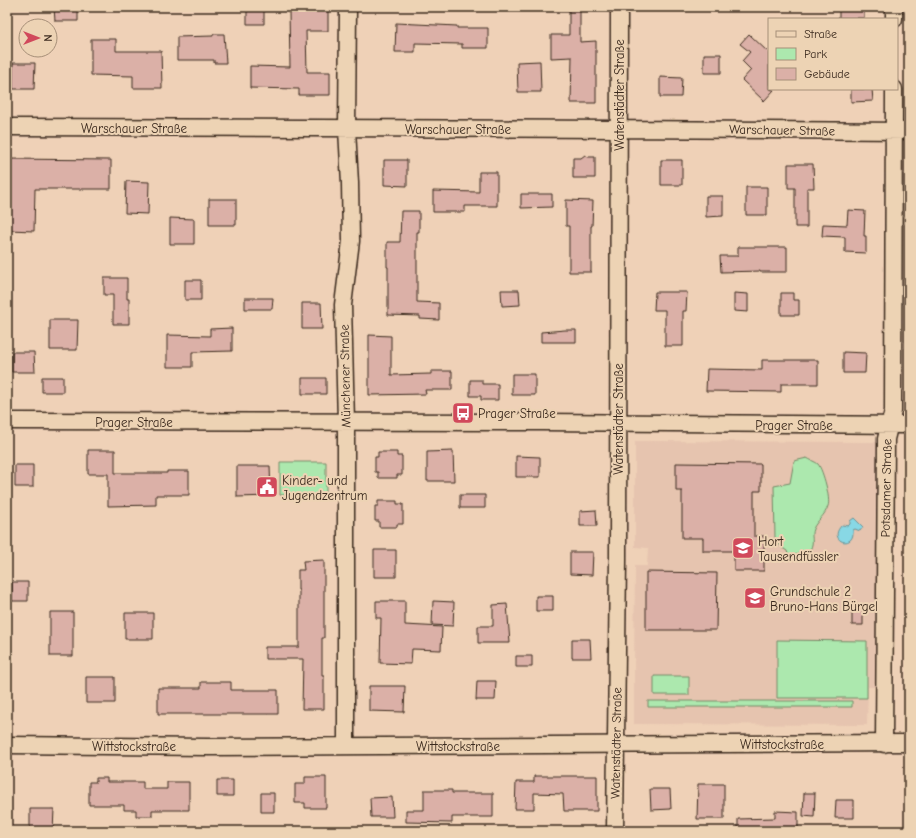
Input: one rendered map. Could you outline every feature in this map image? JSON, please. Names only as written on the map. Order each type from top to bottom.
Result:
[{"type":"street","name":"Münchener Straße","points":[[346,745],[346,422],[343,305],[351,241],[347,129],[348,7]]},
{"type":"street","name":"Watenstädter Straße","points":[[615,831],[619,7]]},
{"type":"street","points":[[894,7],[894,18]]},
{"type":"street","name":"Potsdamer Straße","points":[[884,744],[886,439],[893,411],[901,131],[894,90]]},
{"type":"street","name":"Warschauer Straße","points":[[7,127],[901,131]]},
{"type":"street","name":"Prager Straße","points":[[7,422],[909,425]]},
{"type":"street","name":"Wittstockstraße","points":[[7,745],[208,747],[346,745],[616,746],[909,744]]},
{"type":"shaded area","name":"Grundschule 2 Bruno-Hans Bürgel","points":[[635,441],[877,442],[876,687],[868,687],[867,725],[634,724],[635,566],[647,566],[648,548],[635,547]]},
{"type":"green space","points":[[807,458],[817,463],[820,467],[826,485],[829,503],[825,513],[813,529],[810,550],[789,557],[787,551],[781,547],[775,538],[774,486],[790,483],[794,461]]},
{"type":"green space","points":[[280,462],[326,462],[326,495],[280,495]]},
{"type":"green space","points":[[777,640],[867,641],[867,698],[777,698]]},
{"type":"green space","points":[[654,676],[689,676],[689,695],[654,695]]},
{"type":"green space","points":[[648,701],[852,701],[852,707],[648,707]]},
{"type":"water","points":[[854,518],[863,527],[860,531],[855,529],[853,530],[850,540],[846,542],[842,541],[837,535],[838,531],[842,525],[848,526],[850,521]]},
{"type":"building","points":[[54,7],[78,7],[78,21],[58,21],[58,18],[55,18]]},
{"type":"building","points":[[569,7],[580,7],[580,42],[596,41],[596,103],[571,103],[572,57],[551,58],[551,35],[569,35]]},
{"type":"building","points":[[839,7],[864,7],[864,18],[839,18]]},
{"type":"building","points":[[247,10],[264,10],[264,24],[247,24]]},
{"type":"building","points":[[328,10],[328,31],[306,31],[307,72],[330,72],[330,95],[299,95],[299,89],[250,88],[250,66],[290,67],[289,11]]},
{"type":"building","points":[[396,23],[457,26],[457,28],[488,28],[488,48],[462,48],[462,44],[415,43],[415,52],[395,52]]},
{"type":"building","points":[[213,34],[224,34],[226,63],[214,63],[214,60],[177,60],[177,37],[213,36]]},
{"type":"building","points":[[749,34],[768,52],[768,90],[774,90],[764,101],[742,80],[751,70],[742,61],[750,52],[740,44]]},
{"type":"building","points":[[91,39],[116,39],[116,51],[161,51],[162,88],[133,88],[133,76],[91,75]]},
{"type":"building","points":[[704,54],[721,54],[721,73],[704,73]]},
{"type":"building","points":[[540,61],[541,92],[518,92],[517,62]]},
{"type":"building","points":[[13,63],[35,63],[34,89],[13,89]]},
{"type":"building","points":[[660,77],[682,78],[681,97],[660,97]]},
{"type":"building","points":[[851,90],[872,90],[873,101],[851,102]]},
{"type":"building","points":[[585,155],[588,157],[595,157],[595,178],[573,178],[573,158],[581,158]]},
{"type":"building","points":[[7,159],[111,160],[111,189],[35,189],[34,231],[9,230],[10,186],[7,186]]},
{"type":"building","points":[[384,160],[407,160],[407,186],[384,185]]},
{"type":"building","points":[[661,160],[682,160],[682,185],[661,185]]},
{"type":"building","points":[[788,164],[813,164],[814,188],[807,188],[807,227],[795,227],[795,188],[788,188]]},
{"type":"building","points":[[479,172],[497,172],[497,206],[465,206],[465,212],[433,212],[433,191],[479,192]]},
{"type":"building","points":[[126,181],[149,182],[148,214],[125,213]]},
{"type":"building","points":[[746,187],[767,187],[767,215],[746,215]]},
{"type":"building","points":[[521,194],[552,194],[552,207],[521,208]]},
{"type":"building","points":[[706,196],[723,196],[723,216],[706,217]]},
{"type":"building","points":[[209,199],[236,199],[236,225],[209,225]]},
{"type":"building","points":[[566,200],[593,201],[591,226],[591,272],[569,272],[569,226],[566,226]]},
{"type":"building","points":[[848,210],[865,211],[864,236],[866,236],[866,253],[845,252],[845,237],[822,236],[823,224],[847,225]]},
{"type":"building","points":[[401,211],[419,211],[419,232],[417,232],[417,302],[439,303],[439,320],[420,319],[420,316],[388,315],[387,242],[400,242]]},
{"type":"building","points":[[170,218],[194,219],[194,244],[170,244]]},
{"type":"building","points":[[738,247],[787,247],[787,272],[721,272],[720,256],[738,256]]},
{"type":"building","points":[[104,278],[127,278],[129,324],[113,324],[113,295],[104,295]]},
{"type":"building","points":[[185,280],[201,280],[201,300],[185,300]]},
{"type":"building","points":[[501,290],[519,290],[520,305],[502,306]]},
{"type":"building","points":[[655,292],[687,292],[686,311],[683,311],[683,346],[665,346],[665,310],[654,310]]},
{"type":"building","points":[[734,293],[748,294],[748,312],[734,311]]},
{"type":"building","points":[[781,293],[793,293],[793,300],[799,300],[799,315],[781,315]]},
{"type":"building","points":[[245,298],[273,298],[272,309],[245,309]]},
{"type":"building","points":[[302,303],[321,303],[322,329],[302,329]]},
{"type":"building","points":[[50,320],[78,320],[77,350],[50,350]]},
{"type":"building","points":[[232,328],[232,351],[192,352],[192,367],[167,367],[167,335],[210,336],[210,329]]},
{"type":"building","points":[[576,330],[576,342],[541,342],[541,332]]},
{"type":"building","points":[[369,335],[391,336],[391,375],[431,374],[431,371],[452,371],[452,390],[425,390],[426,394],[369,395]]},
{"type":"building","points":[[12,352],[34,352],[35,372],[12,372]]},
{"type":"building","points":[[843,352],[866,353],[865,373],[843,373]]},
{"type":"building","points":[[762,360],[818,360],[818,384],[781,384],[781,392],[706,391],[707,369],[762,370]]},
{"type":"building","points":[[512,374],[535,374],[535,395],[512,395]]},
{"type":"building","points":[[42,377],[63,377],[63,392],[42,392]]},
{"type":"building","points":[[302,378],[326,378],[326,394],[302,394]]},
{"type":"building","points":[[470,380],[482,380],[482,384],[498,384],[498,400],[481,400],[481,396],[470,396]]},
{"type":"building","points":[[88,450],[115,450],[115,473],[167,473],[167,471],[189,471],[189,495],[156,495],[156,505],[108,506],[108,474],[88,474]]},
{"type":"building","points":[[453,451],[454,481],[427,481],[427,452]]},
{"type":"building","points":[[378,452],[397,452],[397,456],[402,456],[402,475],[397,475],[397,478],[378,478],[378,472],[375,472],[375,457],[378,457]]},
{"type":"building","points":[[516,456],[540,457],[540,477],[516,477]]},
{"type":"building","points":[[676,463],[761,464],[761,491],[754,491],[754,536],[764,536],[764,571],[734,571],[734,551],[703,551],[703,538],[682,538],[682,491],[676,491]]},
{"type":"building","points":[[15,465],[33,465],[33,487],[15,487]]},
{"type":"building","points":[[237,466],[270,466],[271,496],[237,497]]},
{"type":"building","points":[[460,495],[485,495],[485,508],[460,508]]},
{"type":"building","points":[[378,501],[397,501],[397,504],[403,504],[403,524],[397,524],[397,527],[379,527],[379,521],[375,521],[375,506],[378,506]]},
{"type":"building","points":[[596,510],[597,526],[580,526],[580,511]]},
{"type":"building","points":[[374,550],[396,550],[396,577],[374,577]]},
{"type":"building","points":[[570,552],[593,552],[592,575],[570,574]]},
{"type":"building","points":[[324,560],[324,638],[322,638],[322,676],[324,676],[324,709],[302,709],[303,659],[265,659],[265,647],[299,647],[298,570],[304,570],[303,561]]},
{"type":"building","points":[[646,572],[717,573],[716,630],[646,630]]},
{"type":"building","points":[[12,582],[28,582],[28,601],[12,601]]},
{"type":"building","points":[[536,596],[553,596],[553,611],[536,611]]},
{"type":"building","points":[[376,601],[405,601],[405,625],[442,627],[441,650],[412,649],[411,664],[380,663],[381,618],[376,618]]},
{"type":"building","points":[[433,601],[454,602],[453,626],[432,625]]},
{"type":"building","points":[[507,604],[510,643],[478,643],[478,626],[493,626],[493,605]]},
{"type":"building","points":[[852,605],[863,605],[863,625],[852,625]]},
{"type":"building","points":[[50,612],[73,612],[73,656],[50,656]]},
{"type":"building","points":[[125,613],[153,613],[153,639],[125,639]]},
{"type":"building","points":[[572,639],[590,639],[591,658],[572,658]]},
{"type":"building","points":[[516,656],[532,656],[532,667],[516,667]]},
{"type":"building","points":[[86,677],[115,677],[115,703],[86,703]]},
{"type":"building","points":[[477,681],[496,681],[495,700],[476,700]]},
{"type":"building","points":[[201,682],[231,682],[231,690],[278,690],[278,714],[158,714],[158,688],[201,688]]},
{"type":"building","points":[[369,686],[405,686],[404,712],[369,711]]},
{"type":"building","points":[[534,776],[597,776],[597,811],[564,811],[563,794],[534,793],[534,809],[515,809],[516,782],[534,782]]},
{"type":"building","points":[[305,777],[326,777],[326,808],[305,808],[305,803],[295,803],[295,784],[305,784]]},
{"type":"building","points":[[96,778],[107,778],[107,782],[143,782],[143,789],[167,789],[167,782],[189,782],[189,810],[152,810],[152,816],[136,816],[136,810],[124,810],[124,805],[89,805],[89,782],[96,782]]},
{"type":"building","points":[[217,780],[233,780],[233,796],[217,796]]},
{"type":"building","points":[[698,784],[724,784],[724,819],[697,819]]},
{"type":"building","points":[[650,789],[670,789],[671,809],[651,810]]},
{"type":"building","points":[[424,790],[452,790],[452,793],[493,793],[493,817],[452,817],[452,823],[406,822],[406,810],[424,810]]},
{"type":"building","points":[[261,793],[274,793],[274,812],[261,812]]},
{"type":"building","points":[[804,793],[815,793],[814,817],[803,816]]},
{"type":"building","points":[[392,797],[393,817],[371,817],[370,798]]},
{"type":"building","points":[[836,800],[854,800],[854,818],[835,818]]},
{"type":"building","points":[[30,809],[54,809],[53,831],[30,831]]},
{"type":"building","points":[[775,811],[798,812],[798,831],[738,831],[738,819],[775,818]]},
{"type":"place","name":"Prager Straße","points":[[463,413]]},
{"type":"place","name":"Kinder- und Jugendzentrum","points":[[267,487]]},
{"type":"place","name":"Hort Tausendfüssler","points":[[743,548]]},
{"type":"place","name":"Grundschule 2 Bruno-Hans Bürgel","points":[[755,598]]}]
